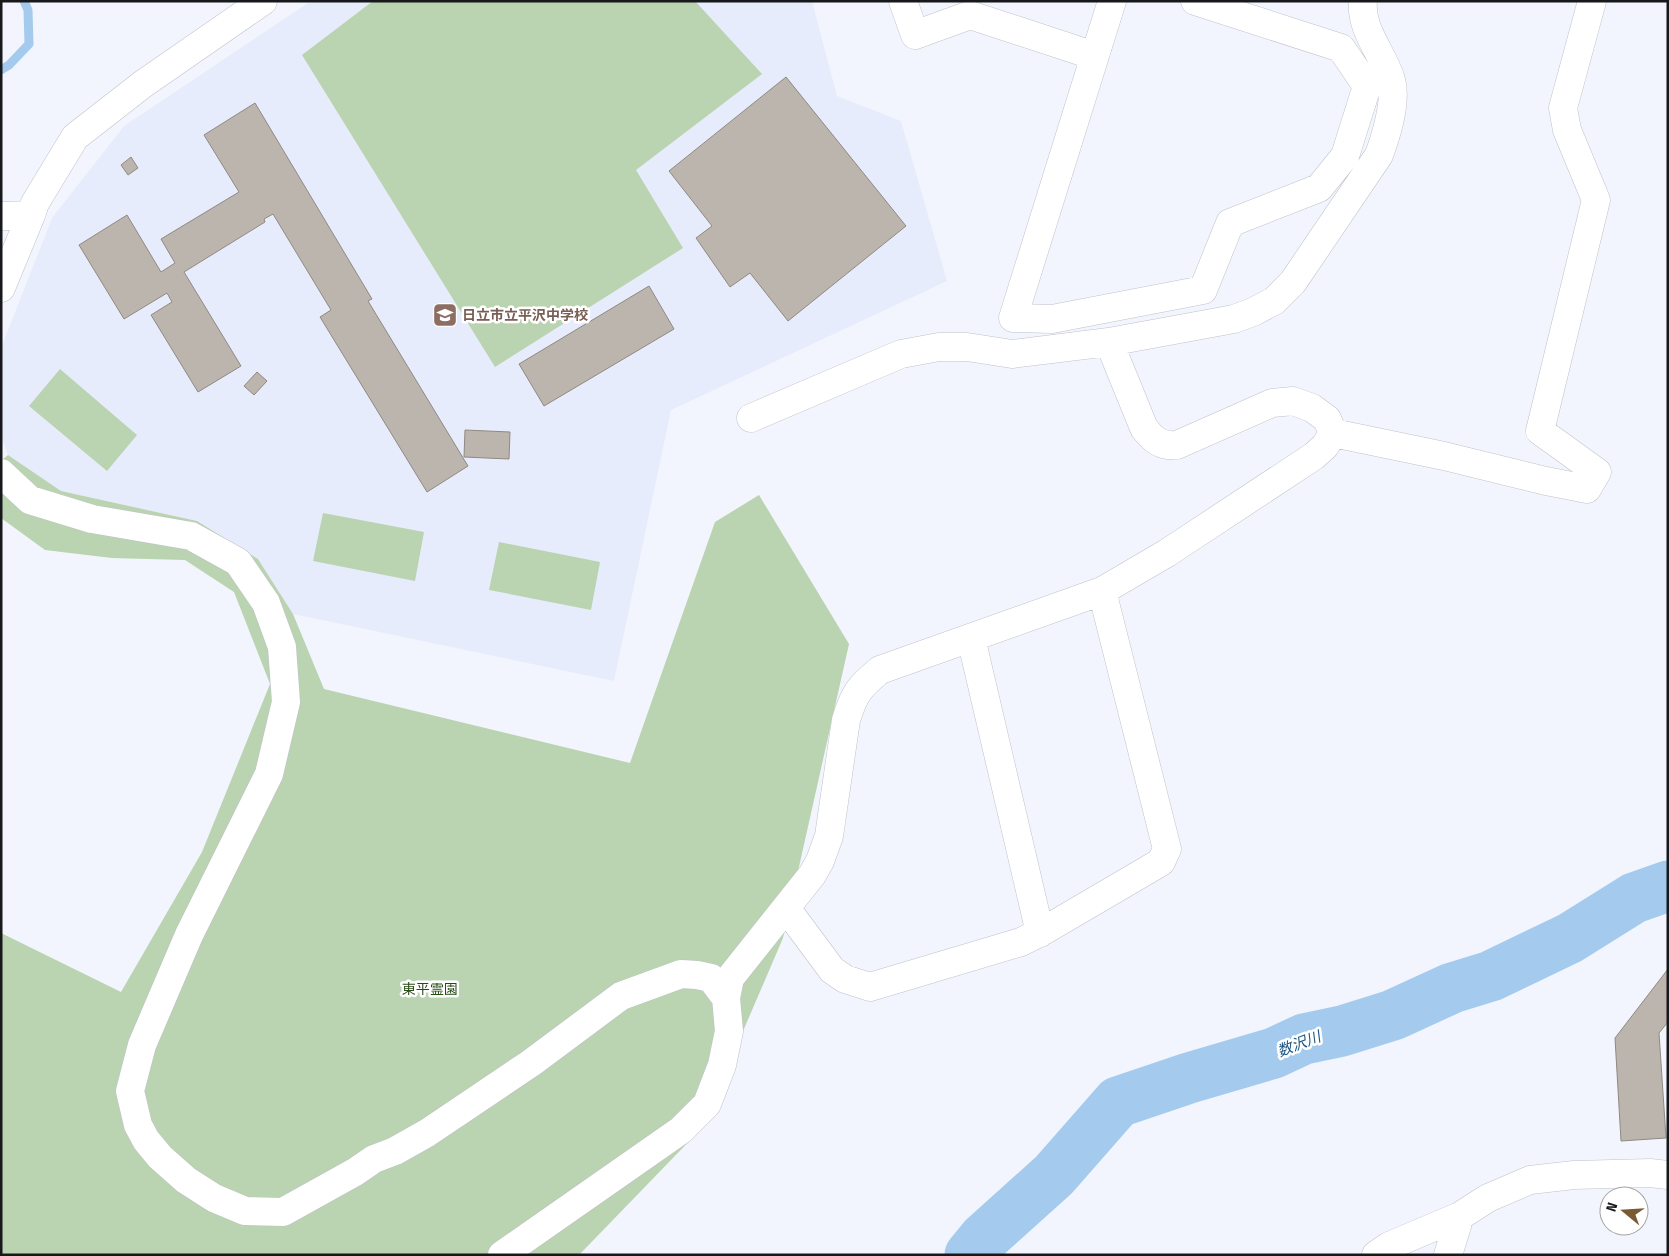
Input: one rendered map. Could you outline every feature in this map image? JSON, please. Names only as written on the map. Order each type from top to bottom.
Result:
[{"type":"street","points":[[1,288],[32,216],[35,203],[75,137],[143,84],[263,1]]},
{"type":"street","points":[[903,1],[915,35],[970,16],[1095,56]]},
{"type":"street","points":[[1112,1],[1013,318],[1052,319],[1203,290],[1230,223],[1319,188],[1345,156],[1367,86],[1341,48],[1195,1]]},
{"type":"street","points":[[751,418],[901,354],[939,347],[966,347],[1012,354],[1109,342],[1234,319],[1274,301],[1293,282],[1379,155],[1387,133],[1392,106],[1392,82],[1380,53],[1366,27],[1362,9],[1363,1]]},
{"type":"street","points":[[1333,433],[1444,456],[1587,490],[1597,472],[1540,431],[1596,200],[1567,130],[1563,108],[1592,1]]},
{"type":"street","points":[[1,216],[32,216]]},
{"type":"street","points":[[1109,342],[1144,428],[1151,437],[1166,446],[1177,444],[1272,403],[1293,400],[1312,408],[1327,419],[1333,433]]},
{"type":"street","points":[[502,1255],[681,1130],[707,1104],[722,1065],[729,1031],[726,998],[730,978],[812,875],[820,861],[829,836],[846,720],[852,701],[863,684],[880,670],[1102,590],[1167,553],[1314,456],[1325,446],[1333,433]]},
{"type":"street","points":[[1,473],[30,500],[92,519],[191,536],[238,562],[266,603],[282,647],[286,702],[269,774],[189,935],[142,1045],[130,1091],[138,1124],[146,1140],[160,1158],[186,1180],[214,1198],[245,1211],[283,1212],[355,1172],[374,1159],[395,1151],[427,1133],[530,1063],[622,996],[681,974],[711,978],[726,998]]},
{"type":"street","points":[[786,908],[832,970],[845,979],[870,987],[1021,942],[1040,933],[1161,862],[1167,849],[1102,590]]},
{"type":"street","points":[[971,638],[1040,933]]},
{"type":"street","points":[[1376,1255],[1389,1246],[1460,1216],[1488,1198],[1530,1180],[1574,1175],[1650,1173],[1668,1175]]},
{"type":"street","points":[[1448,1255],[1460,1216]]},
{"type":"shaded area","name":"日立市立平沢中学校","points":[[311,1],[812,1],[837,96],[901,121],[947,281],[671,410],[614,681],[293,614],[258,559],[197,521],[61,491],[8,455],[1,436],[1,348],[52,218],[124,126]]},
{"type":"green space","points":[[373,1],[695,1],[762,74],[636,170],[683,248],[495,367],[302,55]]},
{"type":"green space","points":[[60,369],[137,435],[107,471],[29,406]]},
{"type":"green space","name":"東平霊園","points":[[8,455],[61,491],[197,521],[258,559],[293,614],[324,689],[630,763],[715,522],[759,495],[849,644],[783,938],[701,1129],[579,1255],[1,1255],[1,933],[121,992],[202,852],[270,684],[234,592],[185,560],[112,558],[45,550],[1,518],[1,461]]},
{"type":"green space","points":[[323,513],[424,532],[415,581],[313,561]]},
{"type":"green space","points":[[499,542],[600,562],[591,610],[489,590]]},
{"type":"building","points":[[786,77],[906,226],[788,321],[750,273],[730,287],[696,238],[712,226],[669,171]]},
{"type":"building","points":[[255,103],[372,299],[368,301],[468,466],[427,492],[320,317],[331,310],[273,214],[264,219],[265,222],[184,272],[241,366],[198,392],[151,315],[172,302],[167,293],[124,319],[79,245],[127,215],[161,272],[175,263],[161,239],[239,192],[204,135]]},
{"type":"building","points":[[131,157],[138,168],[128,175],[121,165]]},
{"type":"building","points":[[649,286],[674,329],[544,406],[519,364]]},
{"type":"building","points":[[257,372],[267,381],[254,395],[244,386]]},
{"type":"building","points":[[465,430],[510,432],[509,459],[464,457]]},
{"type":"building","points":[[1668,969],[1668,1022],[1659,1033],[1666,1138],[1621,1141],[1615,1038]]},
{"type":"waterway","points":[[1,70],[9,65],[29,44],[28,10],[24,1]]},
{"type":"waterway","name":"数沢川","points":[[970,1255],[984,1238],[1054,1175],[1118,1102],[1189,1078],[1274,1053],[1304,1039],[1342,1031],[1393,1015],[1452,988],[1491,976],[1570,938],[1634,898],[1668,886]]},
{"type":"place","name":"日立市立平沢中学校","points":[[445,315]]}]
